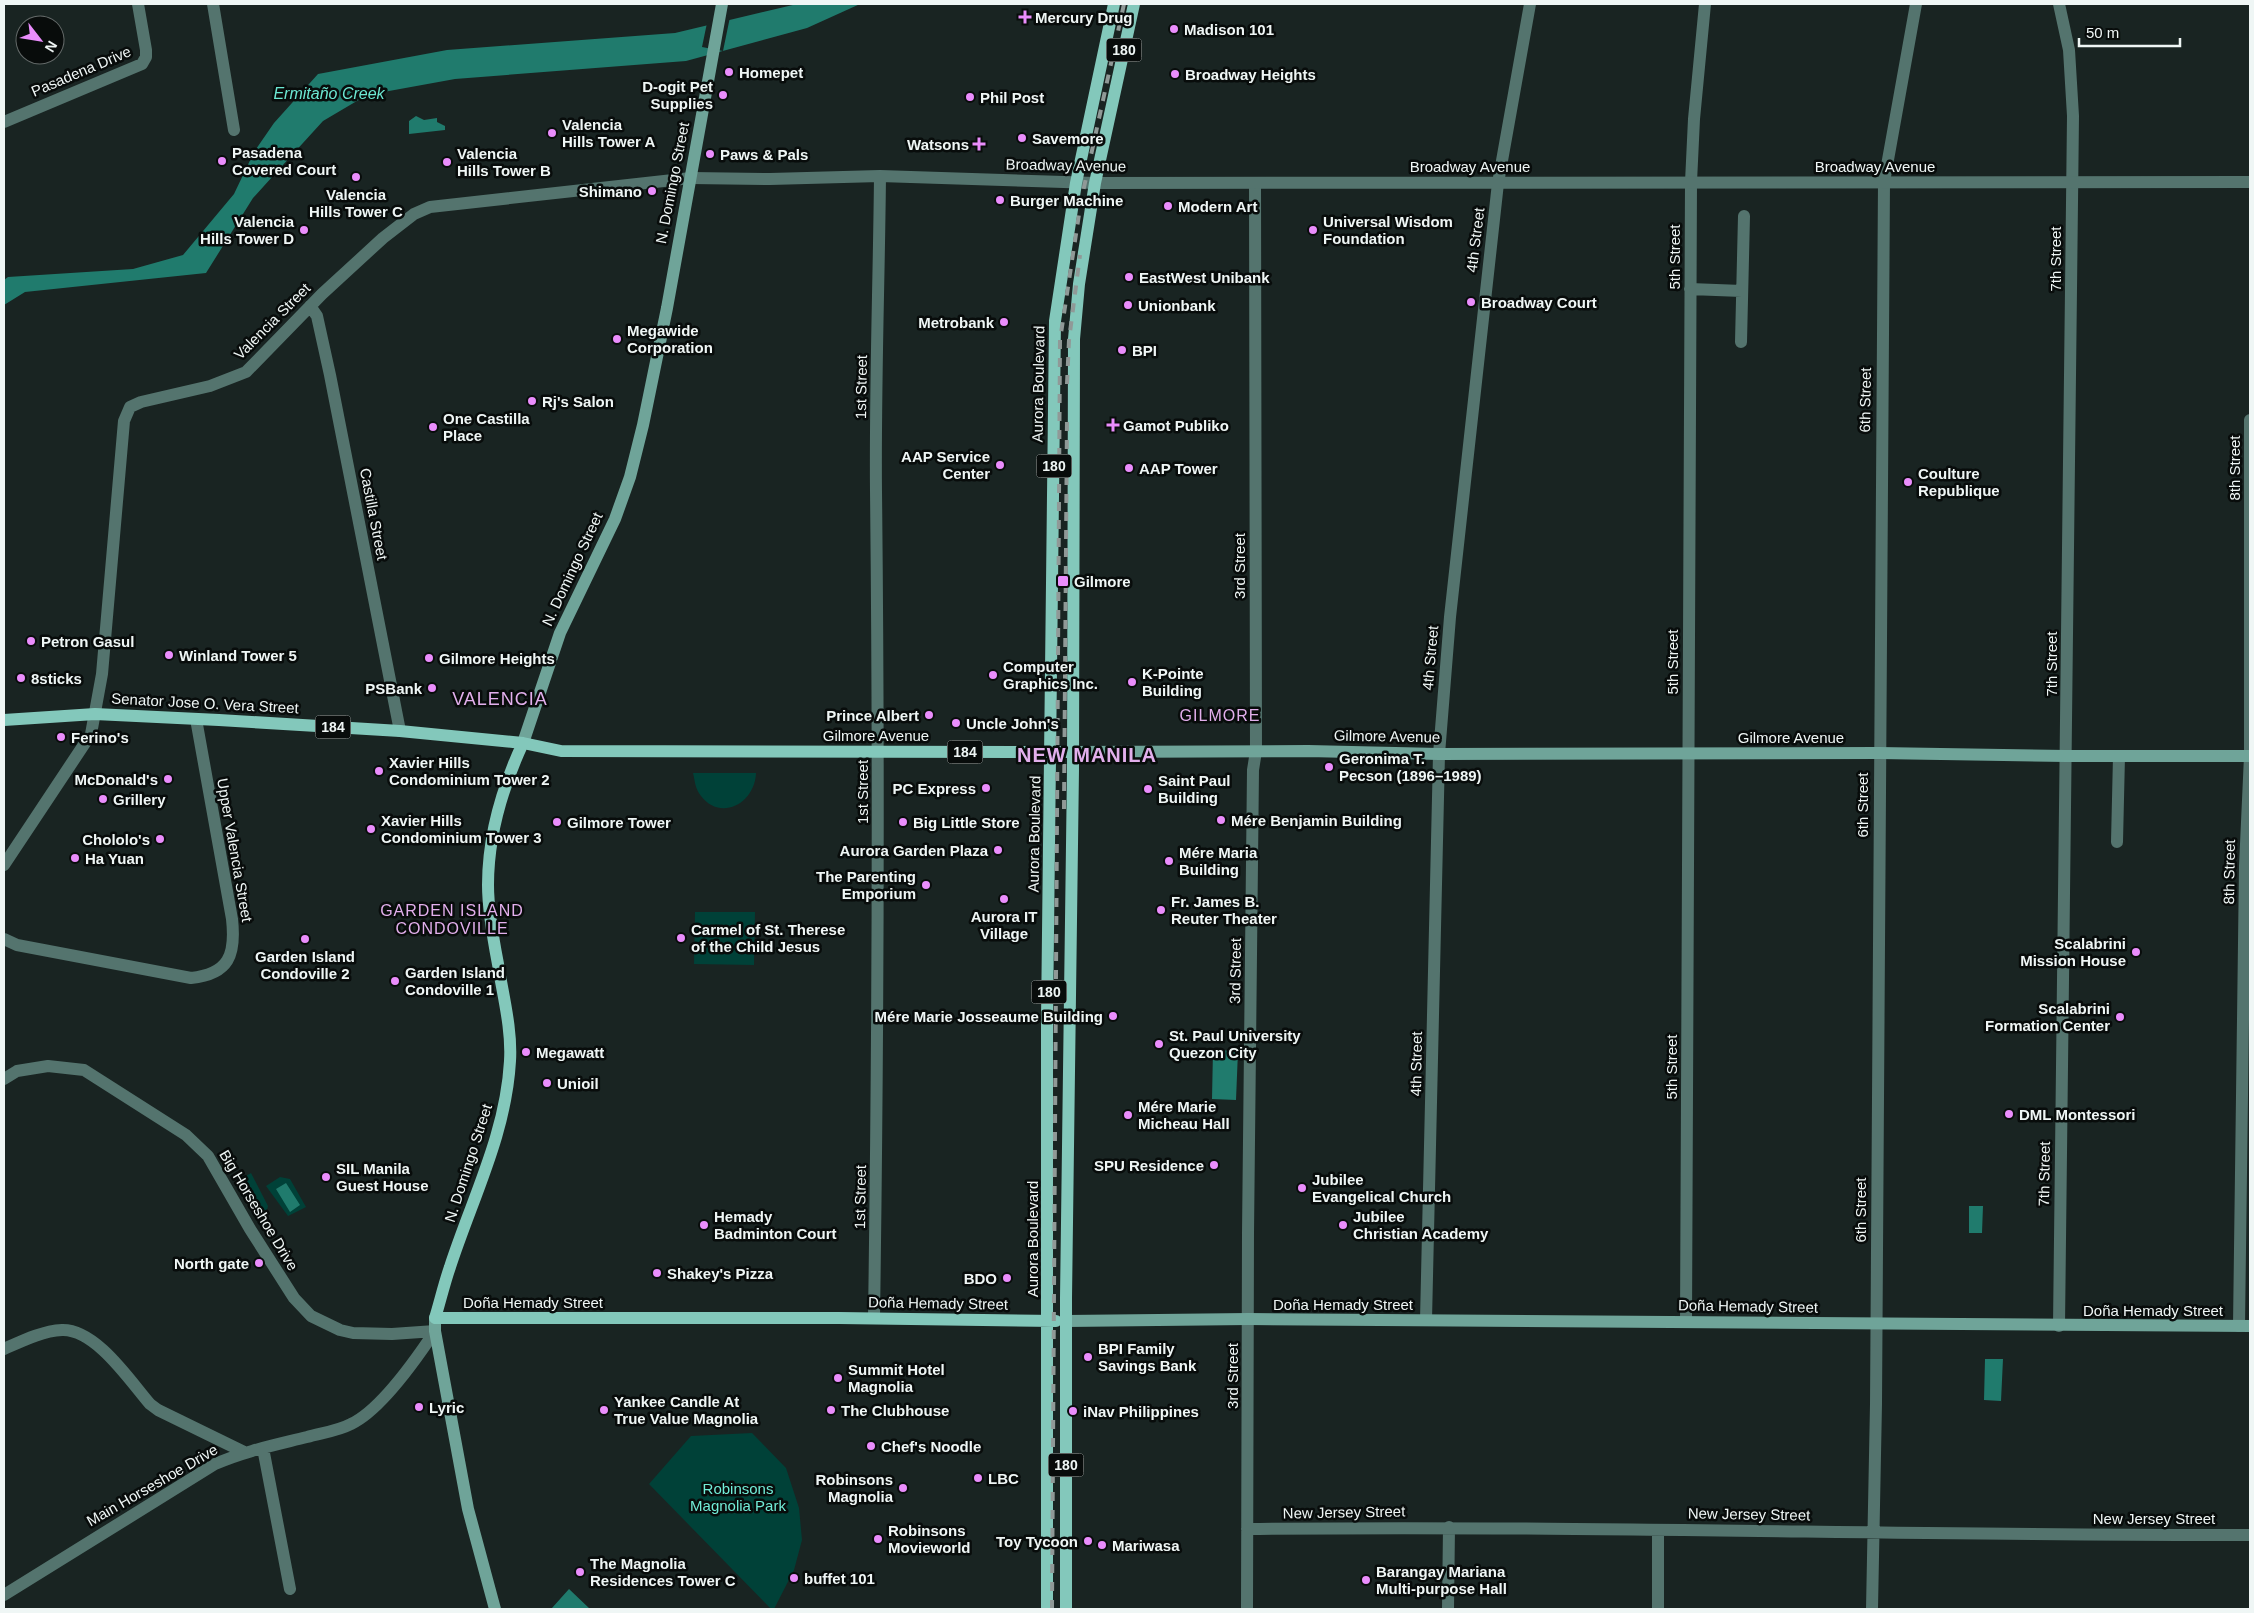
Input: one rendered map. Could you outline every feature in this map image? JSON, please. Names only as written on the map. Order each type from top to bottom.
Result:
[{"type":"main road","name":"N. Domingo Street","points":[[495,1609],[468,1509],[435,1325],[449,1268],[491,1155],[505,1100],[510,1059],[507,1018],[491,924],[488,886],[490,853],[498,814],[560,633],[615,519],[630,477],[643,426],[691,178],[722,4]]},
{"type":"main road","name":"Aurora Boulevard","points":[[1046,1609],[1048,1320],[1047,1021],[1055,321],[1076,183],[1114,4]]},
{"type":"main road","name":"180","points":[[1066,1609],[1066,1322],[1074,339],[1079,284],[1095,183],[1134,4]]},
{"type":"main road","name":"Senator Jose O. Vera Street","points":[[4,720],[95,714],[400,731],[523,743]]},
{"type":"main road","name":"Gilmore Avenue","points":[[523,743],[561,751],[1256,751],[1438,754],[1879,753],[2250,756]]},
{"type":"main road","name":"Doña Hemady Street","points":[[435,1325],[874,1318],[1048,1320],[1066,1322],[1249,1319],[2245,1326]]},
{"type":"street","name":"Pasadena Drive","points":[[4,122],[142,64],[146,58],[146,50],[138,4]]},
{"type":"street","points":[[213,4],[234,130]]},
{"type":"street","name":"4th Street","points":[[1426,1320],[1438,754],[1455,569],[1498,183],[1530,4]]},
{"type":"street","name":"5th Street","points":[[1686,1322],[1691,182],[1694,119],[1705,4]]},
{"type":"street","name":"6th Street","points":[[1872,1609],[1884,182],[1916,4]]},
{"type":"street","name":"7th Street","points":[[2059,4],[2069,50],[2073,116],[2059,1326]]},
{"type":"street","name":"Broadway Avenue","points":[[691,178],[770,179],[880,176],[1076,183],[2250,182]]},
{"type":"street","name":"1st Street","points":[[874,1318],[878,1026],[879,751],[876,491],[880,176]]},
{"type":"street","name":"Valencia Street","points":[[95,714],[102,674],[124,421],[130,407],[141,402],[210,386],[246,372],[310,306],[383,238],[414,214],[430,207],[691,178]]},
{"type":"street","name":"3rd Street","points":[[1248,1609],[1253,770],[1256,751],[1255,183]]},
{"type":"street","points":[[1741,342],[1744,216]]},
{"type":"street","points":[[1690,288],[1742,291]]},
{"type":"street","name":"Castilla Street","points":[[310,306],[317,316],[330,375],[400,731]]},
{"type":"street","name":"8th Street","points":[[2245,1326],[2245,866],[2250,756],[2250,420]]},
{"type":"street","points":[[4,865],[91,734],[95,714]]},
{"type":"street","name":"Upper Valencia Street","points":[[4,939],[17,945],[192,978],[209,976],[224,966],[234,942],[232,919],[196,719]]},
{"type":"street","points":[[2117,842],[2119,756]]},
{"type":"street","name":"Big Horseshoe Drive","points":[[4,1078],[17,1071],[48,1066],[84,1070],[186,1135],[208,1156],[250,1229],[294,1298],[311,1316],[340,1330],[353,1333],[392,1334],[435,1325]]},
{"type":"street","name":"Main Horseshoe Drive","points":[[4,1595],[215,1464],[244,1452],[352,1424],[370,1411],[412,1365],[435,1325]]},
{"type":"street","points":[[4,1349],[28,1338],[63,1330],[81,1334],[96,1343],[150,1404],[244,1452]]},
{"type":"street","points":[[263,1448],[290,1589]]},
{"type":"street","points":[[1448,1609],[1449,1527]]},
{"type":"street","name":"New Jersey Street","points":[[1247,1529],[1449,1527],[2250,1535]]},
{"type":"street","points":[[1658,1530],[1658,1609]]},
{"type":"green space","points":[[693,773],[756,773],[750,793],[743,800],[736,806],[718,808],[709,804],[701,796],[696,788]]},
{"type":"green space","points":[[695,912],[755,912],[754,965],[694,964]]},
{"type":"green space","points":[[251,1173],[268,1206],[266,1214],[260,1213],[241,1179]]},
{"type":"green space","points":[[280,1177],[290,1179],[306,1207],[288,1216],[266,1186]]},
{"type":"green space","name":"Robinsons Magnolia Park","points":[[752,1433],[786,1468],[799,1508],[802,1540],[794,1570],[774,1609],[771,1609],[649,1484],[691,1436]]},
{"type":"water","name":"Ermitaño Creek","points":[[797,4],[860,4],[807,28],[686,61],[455,79],[367,95],[323,121],[253,198],[206,273],[25,292],[4,305],[4,280],[8,277],[133,269],[183,255],[234,194],[254,152],[274,123],[318,74],[447,50],[675,33]]},
{"type":"water","points":[[416,116],[424,120],[437,118],[437,122],[445,126],[445,130],[409,134],[409,121]]},
{"type":"water","points":[[1213,1050],[1238,1051],[1236,1100],[1212,1099]]},
{"type":"water","points":[[286,1183],[300,1205],[290,1212],[276,1189]]},
{"type":"water","points":[[1969,1206],[1983,1206],[1982,1233],[1969,1233]]},
{"type":"water","points":[[1985,1359],[2003,1359],[2001,1401],[1984,1400]]},
{"type":"water","points":[[569,1589],[590,1609],[552,1608]]},
{"type":"pier","points":[[730,17],[723,51],[702,47],[707,23]]},
{"type":"railway","points":[[1052,1609],[1060,340],[1081,201],[1124,4]]},
{"type":"railway","points":[[1067,384],[1069,340],[1080,255]]},
{"type":"railway","points":[[1064,809],[1067,417]]},
{"type":"place","name":"Mercury Drug","points":[[1025,17]]},
{"type":"place","name":"Madison 101","points":[[1174,29]]},
{"type":"place","name":"Homepet","points":[[729,72]]},
{"type":"place","name":"Broadway Heights","points":[[1175,74]]},
{"type":"place","name":"D-ogit Pet Supplies","points":[[723,95]]},
{"type":"place","name":"Phil Post","points":[[970,97]]},
{"type":"place","name":"Valencia Hills Tower A","points":[[552,133]]},
{"type":"place","name":"Savemore","points":[[1022,138]]},
{"type":"place","name":"Watsons","points":[[979,144]]},
{"type":"place","name":"Paws & Pals","points":[[710,154]]},
{"type":"place","name":"Pasadena Covered Court","points":[[222,161]]},
{"type":"place","name":"Valencia Hills Tower B","points":[[447,162]]},
{"type":"place","name":"Valencia Hills Tower C","points":[[356,177]]},
{"type":"place","name":"Shimano","points":[[652,191]]},
{"type":"place","name":"Burger Machine","points":[[1000,200]]},
{"type":"place","name":"Modern Art","points":[[1168,206]]},
{"type":"place","name":"Valencia Hills Tower D","points":[[304,230]]},
{"type":"place","name":"Universal Wisdom Foundation","points":[[1313,230]]},
{"type":"place","name":"EastWest Unibank","points":[[1129,277]]},
{"type":"place","name":"Broadway Court","points":[[1471,302]]},
{"type":"place","name":"Unionbank","points":[[1128,305]]},
{"type":"place","name":"Metrobank","points":[[1004,322]]},
{"type":"place","name":"Megawide Corporation","points":[[617,339]]},
{"type":"place","name":"BPI","points":[[1122,350]]},
{"type":"place","name":"Rj's Salon","points":[[532,401]]},
{"type":"place","name":"Gamot Publiko","points":[[1113,425]]},
{"type":"place","name":"One Castilla Place","points":[[433,427]]},
{"type":"place","name":"AAP Service Center","points":[[1000,465]]},
{"type":"place","name":"AAP Tower","points":[[1129,468]]},
{"type":"place","name":"Coulture Republique","points":[[1908,482]]},
{"type":"place","name":"Gilmore","points":[[1063,581]]},
{"type":"place","name":"Petron Gasul","points":[[31,641]]},
{"type":"place","name":"Winland Tower 5","points":[[169,655]]},
{"type":"place","name":"Gilmore Heights","points":[[429,658]]},
{"type":"place","name":"Computer Graphics Inc.","points":[[993,675]]},
{"type":"place","name":"8sticks","points":[[21,678]]},
{"type":"place","name":"K-Pointe Building","points":[[1132,682]]},
{"type":"place","name":"PSBank","points":[[432,688]]},
{"type":"place","name":"Prince Albert","points":[[929,715]]},
{"type":"place","name":"Uncle John's","points":[[956,723]]},
{"type":"place","name":"Ferino's","points":[[61,737]]},
{"type":"place","name":"Geronima T. Pecson (1896–1989)","points":[[1329,767]]},
{"type":"place","name":"Xavier Hills Condominium Tower 2","points":[[379,771]]},
{"type":"place","name":"McDonald's","points":[[168,779]]},
{"type":"place","name":"PC Express","points":[[986,788]]},
{"type":"place","name":"Saint Paul Building","points":[[1148,789]]},
{"type":"place","name":"Grillery","points":[[103,799]]},
{"type":"place","name":"Mére Benjamin Building","points":[[1221,820]]},
{"type":"place","name":"Gilmore Tower","points":[[557,822]]},
{"type":"place","name":"Big Little Store","points":[[903,822]]},
{"type":"place","name":"Xavier Hills Condominium Tower 3","points":[[371,829]]},
{"type":"place","name":"Chololo's","points":[[160,839]]},
{"type":"place","name":"Aurora Garden Plaza","points":[[998,850]]},
{"type":"place","name":"Ha Yuan","points":[[75,858]]},
{"type":"place","name":"Mére Maria Building","points":[[1169,861]]},
{"type":"place","name":"The Parenting Emporium","points":[[926,885]]},
{"type":"place","name":"Aurora IT Village","points":[[1004,899]]},
{"type":"place","name":"Fr. James B. Reuter Theater","points":[[1161,910]]},
{"type":"place","name":"Carmel of St. Therese of the Child Jesus","points":[[681,938]]},
{"type":"place","name":"Garden Island Condoville 2","points":[[305,939]]},
{"type":"place","name":"Scalabrini Mission House","points":[[2136,952]]},
{"type":"place","name":"Garden Island Condoville 1","points":[[395,981]]},
{"type":"place","name":"Mére Marie Josseaume Building","points":[[1113,1016]]},
{"type":"place","name":"Scalabrini Formation Center","points":[[2120,1017]]},
{"type":"place","name":"St. Paul University Quezon City","points":[[1159,1044]]},
{"type":"place","name":"Megawatt","points":[[526,1052]]},
{"type":"place","name":"Unioil","points":[[547,1083]]},
{"type":"place","name":"DML Montessori","points":[[2009,1114]]},
{"type":"place","name":"Mére Marie Micheau Hall","points":[[1128,1115]]},
{"type":"place","name":"SPU Residence","points":[[1214,1165]]},
{"type":"place","name":"SIL Manila Guest House","points":[[326,1177]]},
{"type":"place","name":"Jubilee Evangelical Church","points":[[1302,1188]]},
{"type":"place","name":"Hemady Badminton Court","points":[[704,1225]]},
{"type":"place","name":"Jubilee Christian Academy","points":[[1343,1225]]},
{"type":"place","name":"North gate","points":[[259,1263]]},
{"type":"place","name":"Shakey's Pizza","points":[[657,1273]]},
{"type":"place","name":"BDO","points":[[1007,1278]]},
{"type":"place","name":"BPI Family Savings Bank","points":[[1088,1357]]},
{"type":"place","name":"Summit Hotel Magnolia","points":[[838,1378]]},
{"type":"place","name":"Lyric","points":[[419,1407]]},
{"type":"place","name":"Yankee Candle At True Value Magnolia","points":[[604,1410]]},
{"type":"place","name":"The Clubhouse","points":[[831,1410]]},
{"type":"place","name":"iNav Philippines","points":[[1073,1411]]},
{"type":"place","name":"Chef's Noodle","points":[[871,1446]]},
{"type":"place","name":"LBC","points":[[978,1478]]},
{"type":"place","name":"Robinsons Magnolia","points":[[903,1488]]},
{"type":"place","name":"Robinsons Movieworld","points":[[878,1539]]},
{"type":"place","name":"Toy Tycoon","points":[[1088,1541]]},
{"type":"place","name":"Mariwasa","points":[[1102,1545]]},
{"type":"place","name":"The Magnolia Residences Tower C","points":[[580,1572]]},
{"type":"place","name":"buffet 101","points":[[794,1578]]},
{"type":"place","name":"Barangay Mariana Multi-purpose Hall","points":[[1366,1580]]},
{"type":"district","name":"VALENCIA","points":[[500,699]]},
{"type":"district","name":"GILMORE","points":[[1220,715]]},
{"type":"district","name":"NEW MANILA","points":[[1087,755]]},
{"type":"district","name":"GARDEN ISLAND CONDOVILLE","points":[[452,919]]}]
